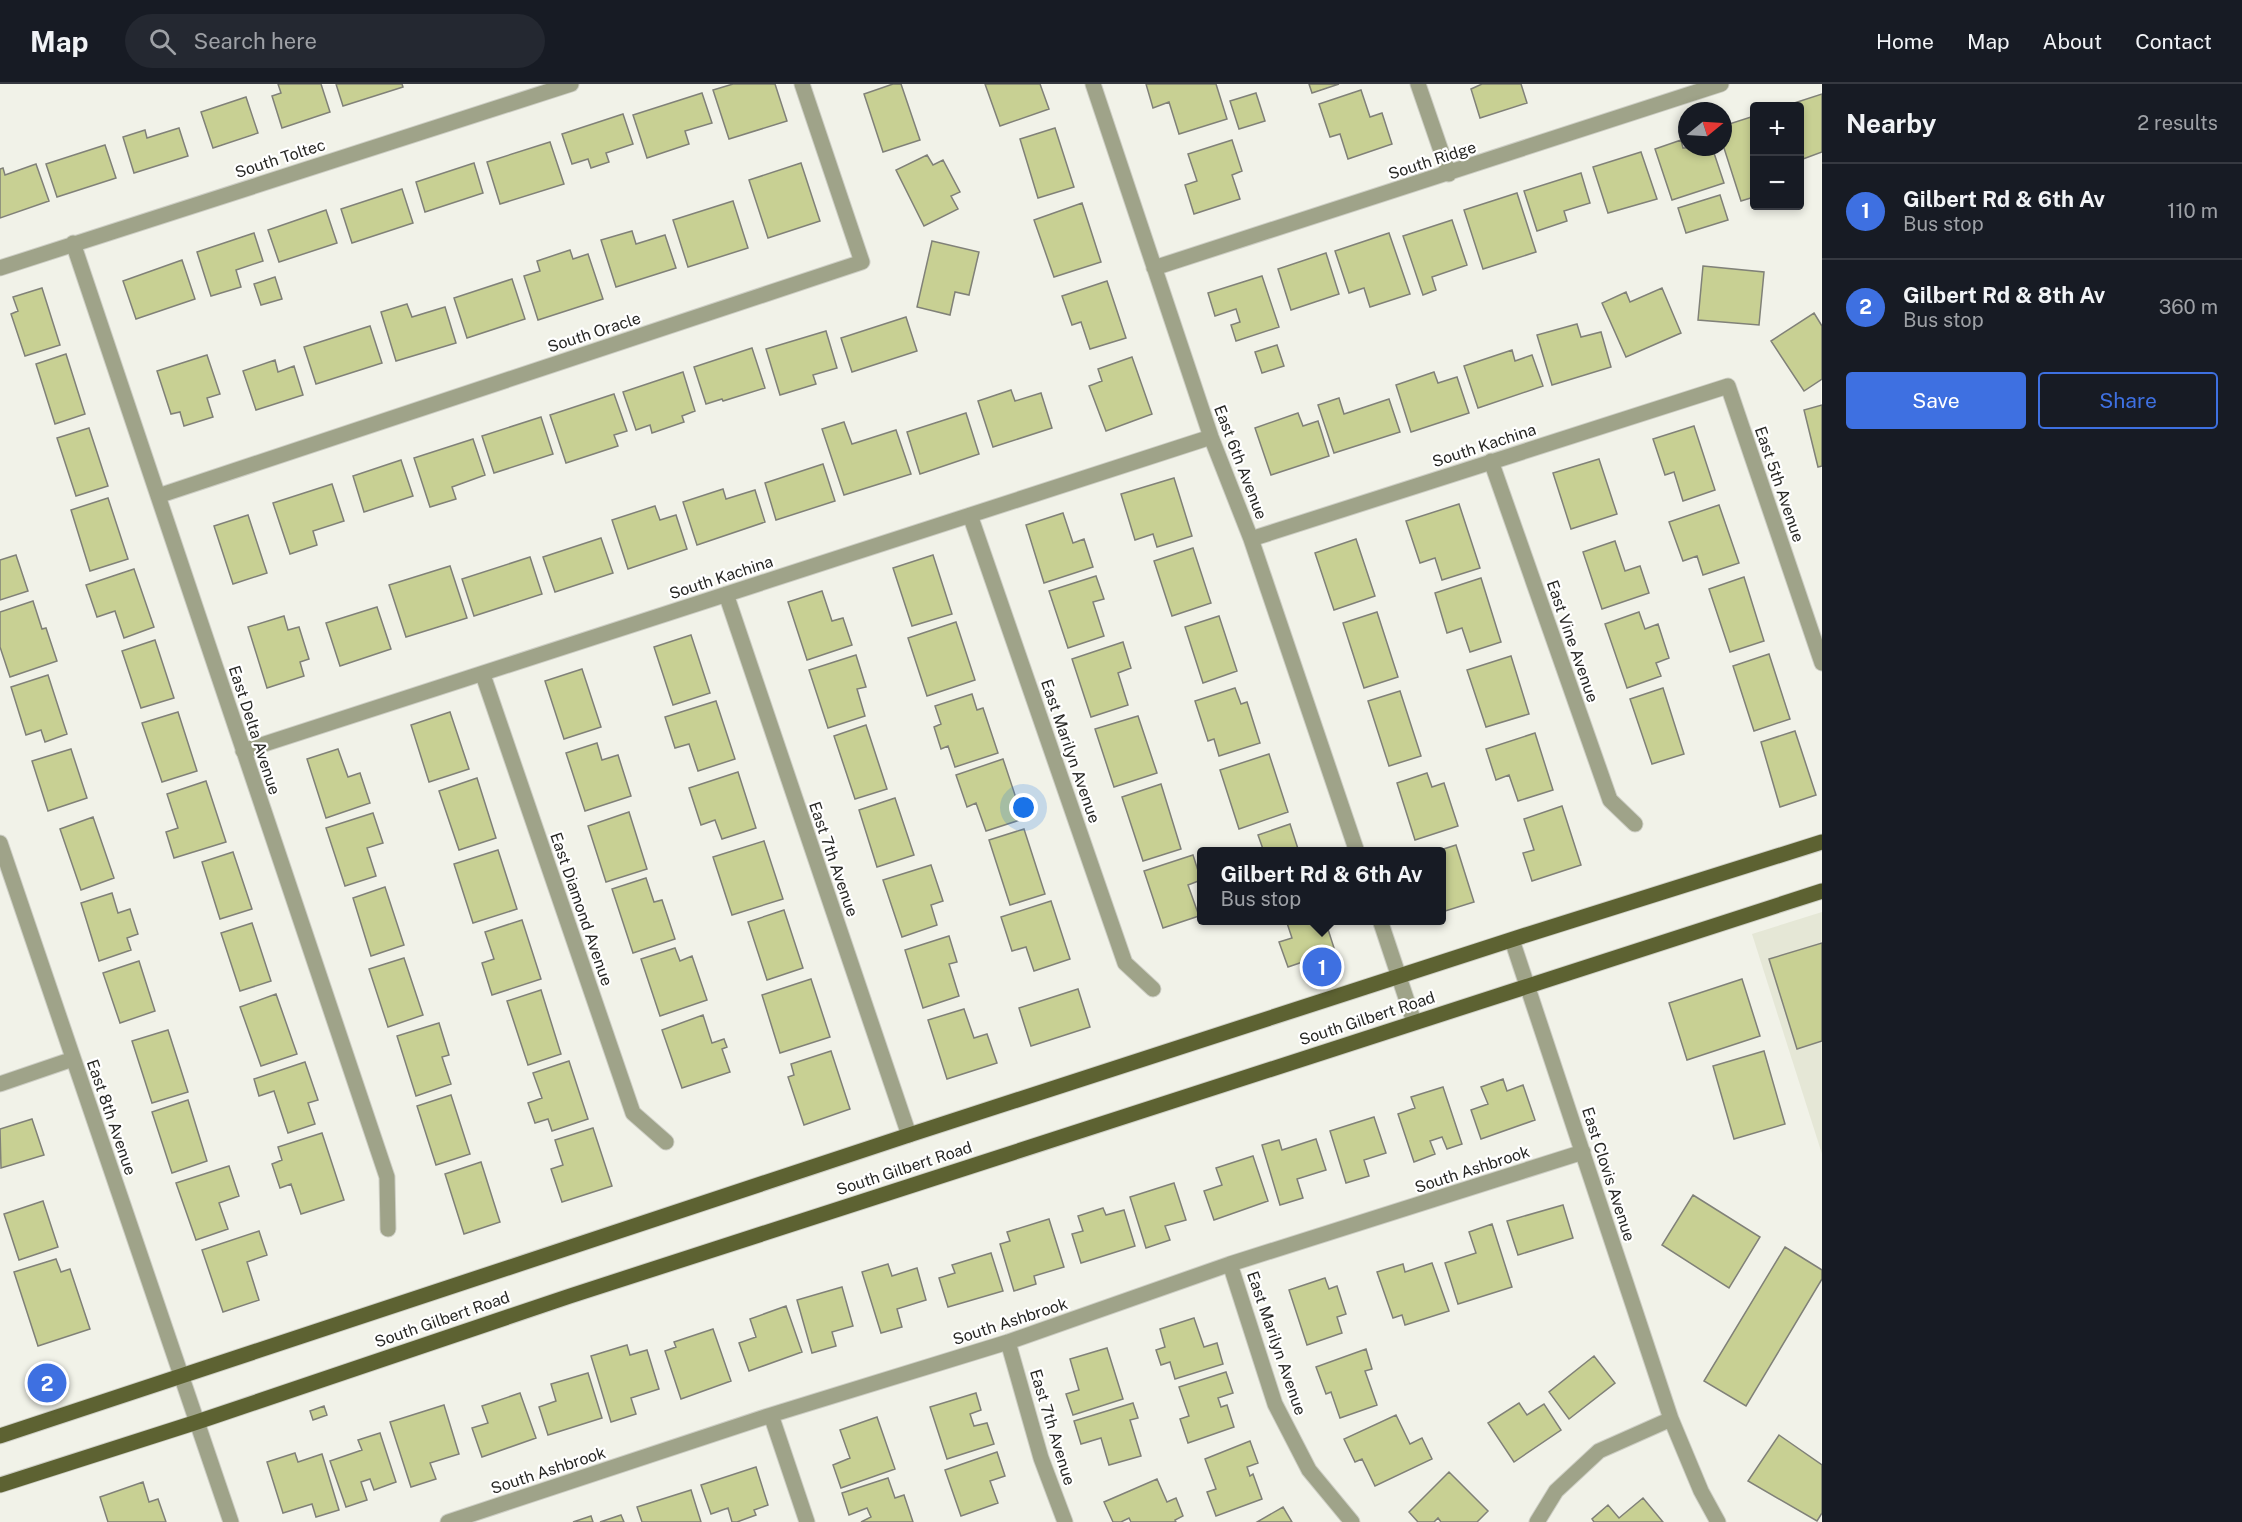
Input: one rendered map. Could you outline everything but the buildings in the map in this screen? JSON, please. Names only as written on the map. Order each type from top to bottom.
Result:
[{"type":"main road","name":"South Gilbert Road","points":[[0,1436],[909,1135],[1822,842]]},
{"type":"main road","name":"South Gilbert Road","points":[[0,1485],[197,1422],[592,1288],[1822,891]]},
{"type":"street","name":"South Toltec","points":[[0,268],[571,84]]},
{"type":"street","name":"South Oracle","points":[[158,496],[862,262],[802,84]]},
{"type":"street","name":"East 6th Avenue","points":[[1093,84],[1211,437],[1251,539],[1355,847]]},
{"type":"street","points":[[1418,84],[1449,174]]},
{"type":"street","name":"South Ridge","points":[[1154,268],[1721,84]]},
{"type":"street","name":"East Delta Avenue","points":[[73,243],[387,1177],[388,1229]]},
{"type":"street","name":"South Kachina","points":[[1251,539],[1379,500],[1491,461],[1728,386]]},
{"type":"street","name":"East 5th Avenue","points":[[1728,386],[1822,663]]},
{"type":"street","name":"South Kachina","points":[[243,751],[1211,437]]},
{"type":"street","name":"East Vine Avenue","points":[[1491,461],[1610,800],[1635,824]]},
{"type":"street","name":"East Marilyn Avenue","points":[[970,515],[1125,963],[1153,989]]},
{"type":"street","name":"East 7th Avenue","points":[[726,594],[909,1135]]},
{"type":"street","name":"East Diamond Avenue","points":[[483,675],[633,1113],[666,1142]]},
{"type":"street","name":"East 8th Avenue","points":[[0,843],[231,1522]]},
{"type":"street","points":[[1381,925],[1414,1022]]},
{"type":"street","name":"East Clovis Avenue","points":[[1512,940],[1671,1419],[1701,1491],[1718,1522]]},
{"type":"street","points":[[0,1084],[74,1059]]},
{"type":"street","name":"South Ashbrook","points":[[448,1522],[771,1415],[1008,1342],[1230,1264],[1583,1152]]},
{"type":"street","name":"East Marilyn Avenue","points":[[1230,1264],[1275,1404],[1308,1470],[1352,1522]]},
{"type":"street","name":"East 7th Avenue","points":[[1008,1342],[1041,1458],[1065,1522]]},
{"type":"street","points":[[771,1415],[807,1522]]},
{"type":"street","points":[[1538,1522],[1556,1491],[1599,1451],[1671,1419]]},
{"type":"shaded area","points":[[1822,912],[1822,1154],[1752,934]]},
{"type":"place","name":"Gilbert Rd & 6th Av","points":[[1322,967]]},
{"type":"place","name":"Gilbert Rd & 8th Av","points":[[47,1383]]}]
